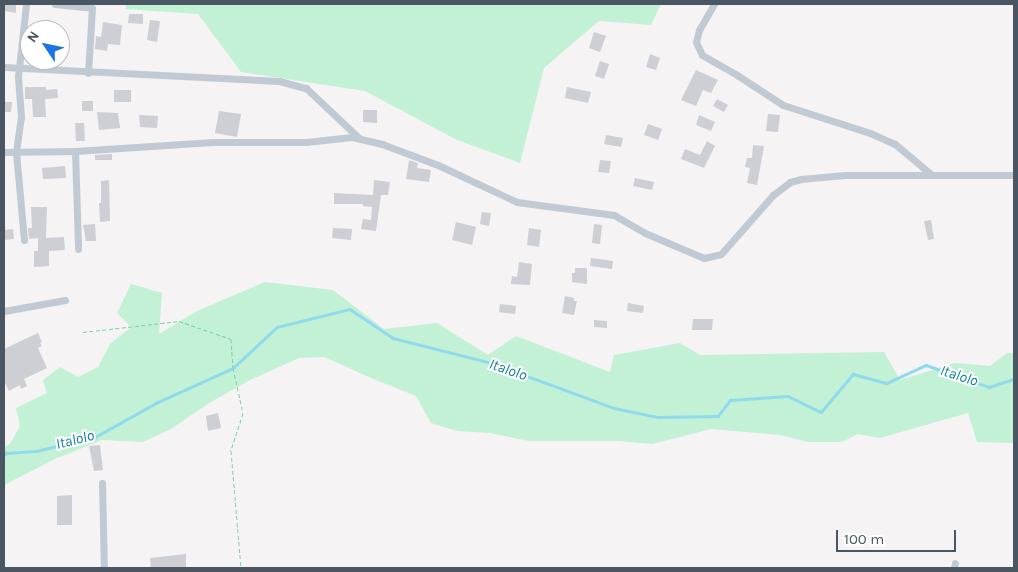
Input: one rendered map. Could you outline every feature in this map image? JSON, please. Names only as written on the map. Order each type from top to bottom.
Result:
[{"type":"street","points":[[24,240],[16,152],[21,117],[19,69],[26,4]]},
{"type":"street","points":[[55,4],[92,8],[88,73]]},
{"type":"street","points":[[714,4],[699,30],[696,42],[702,55],[737,74],[783,104],[870,133],[895,144],[932,175]]},
{"type":"street","points":[[4,67],[88,73],[269,80],[288,83],[306,88],[360,139]]},
{"type":"street","points":[[4,152],[213,142],[306,142],[346,137],[360,139],[438,164],[517,202],[614,215],[645,233],[704,258],[713,258],[727,249],[765,204],[790,182],[801,179],[845,175],[1014,175]]},
{"type":"street","points":[[75,150],[78,249]]},
{"type":"street","points":[[4,311],[65,300]]},
{"type":"street","points":[[102,483],[104,568]]},
{"type":"path","points":[[83,332],[179,322],[231,339],[233,368],[243,414],[231,451],[241,568]]},
{"type":"green space","points":[[126,4],[661,4],[651,25],[599,21],[544,68],[520,163],[455,139],[365,91],[241,72],[198,14],[126,9]]},
{"type":"green space","points":[[265,282],[333,290],[384,329],[437,323],[488,355],[516,336],[610,372],[614,355],[680,343],[700,355],[884,352],[900,380],[955,363],[990,366],[1007,353],[1014,353],[1014,443],[977,442],[968,413],[880,438],[858,434],[842,442],[808,442],[780,435],[711,429],[652,444],[619,441],[529,441],[490,433],[457,431],[431,423],[416,396],[324,357],[299,358],[250,380],[209,403],[171,429],[143,442],[102,440],[55,459],[4,485],[4,447],[10,444],[20,426],[16,408],[47,393],[43,380],[60,367],[78,377],[98,367],[110,344],[131,327],[117,313],[131,284],[162,293],[159,334],[195,312]]},
{"type":"building","points":[[4,4],[16,4],[16,13],[4,11]]},
{"type":"building","points":[[129,14],[143,14],[143,24],[128,23]]},
{"type":"building","points":[[150,20],[160,21],[157,42],[147,40]]},
{"type":"building","points":[[103,22],[122,25],[120,45],[108,44],[107,51],[95,49],[96,36],[101,37]]},
{"type":"building","points":[[594,32],[606,36],[600,52],[589,48]]},
{"type":"building","points":[[650,54],[660,58],[656,70],[646,67]]},
{"type":"building","points":[[600,61],[609,64],[604,79],[595,76]]},
{"type":"building","points":[[696,70],[718,80],[711,93],[703,90],[696,106],[681,100]]},
{"type":"building","points":[[25,87],[46,87],[46,90],[57,89],[58,98],[45,99],[46,117],[33,117],[32,99],[25,99]]},
{"type":"building","points":[[567,87],[591,92],[588,103],[565,98]]},
{"type":"building","points":[[114,90],[131,90],[131,102],[114,102]]},
{"type":"building","points":[[717,99],[728,105],[724,112],[713,106]]},
{"type":"building","points":[[82,101],[93,101],[93,111],[82,111]]},
{"type":"building","points":[[4,102],[12,102],[11,112],[4,112]]},
{"type":"building","points":[[363,110],[377,110],[377,123],[363,122]]},
{"type":"building","points":[[219,111],[241,114],[237,137],[215,133]]},
{"type":"building","points":[[97,112],[118,113],[120,128],[99,130]]},
{"type":"building","points":[[768,114],[780,115],[778,132],[766,131]]},
{"type":"building","points":[[139,115],[158,116],[157,128],[140,127]]},
{"type":"building","points":[[699,115],[715,122],[711,131],[696,125]]},
{"type":"building","points":[[75,123],[84,123],[85,141],[76,141]]},
{"type":"building","points":[[648,124],[662,129],[658,140],[644,135]]},
{"type":"building","points":[[606,135],[623,138],[621,147],[604,144]]},
{"type":"building","points":[[707,141],[715,146],[704,168],[681,159],[685,149],[700,155]]},
{"type":"building","points":[[753,145],[764,146],[757,185],[747,183],[750,168],[745,167],[747,158],[752,158]]},
{"type":"building","points":[[112,154],[112,160],[95,160],[95,155]]},
{"type":"building","points":[[409,160],[418,163],[417,168],[431,170],[429,182],[406,179]]},
{"type":"building","points":[[600,160],[611,161],[609,173],[598,172]]},
{"type":"building","points":[[65,166],[66,178],[43,179],[42,168]]},
{"type":"building","points":[[635,178],[654,182],[652,190],[633,186]]},
{"type":"building","points":[[109,180],[110,221],[100,222],[101,181]]},
{"type":"building","points":[[374,180],[390,182],[388,195],[381,195],[376,231],[361,229],[363,219],[371,220],[372,207],[363,206],[363,204],[334,204],[334,193],[373,195]]},
{"type":"building","points":[[31,207],[47,207],[46,238],[64,237],[65,250],[49,251],[49,266],[34,267],[34,251],[38,251],[38,238],[29,239],[28,228],[32,228]]},
{"type":"building","points":[[482,212],[491,213],[489,226],[480,224]]},
{"type":"building","points":[[931,220],[934,239],[928,240],[924,221]]},
{"type":"building","points":[[456,222],[476,227],[472,245],[452,240]]},
{"type":"building","points":[[95,224],[96,241],[86,241],[83,225]]},
{"type":"building","points":[[594,224],[602,225],[600,244],[592,243]]},
{"type":"building","points":[[333,228],[352,229],[351,240],[332,238]]},
{"type":"building","points":[[529,228],[541,230],[539,247],[527,245]]},
{"type":"building","points":[[13,229],[14,239],[4,240],[4,230]]},
{"type":"building","points":[[591,258],[613,261],[612,269],[590,266]]},
{"type":"building","points":[[519,262],[532,264],[530,285],[511,284],[512,276],[517,277]]},
{"type":"building","points":[[575,268],[587,268],[587,284],[572,282],[572,273],[575,273]]},
{"type":"building","points":[[565,296],[574,298],[574,301],[577,301],[574,315],[562,313]]},
{"type":"building","points":[[628,303],[644,306],[643,313],[627,311]]},
{"type":"building","points":[[500,304],[516,306],[515,314],[499,312]]},
{"type":"building","points":[[693,319],[713,319],[712,330],[692,330]]},
{"type":"building","points":[[594,320],[607,321],[607,328],[594,327]]},
{"type":"building","points":[[38,333],[42,346],[38,348],[47,368],[24,379],[27,386],[21,389],[20,385],[9,391],[4,381],[4,349]]},
{"type":"building","points":[[218,413],[221,428],[208,431],[206,416]]},
{"type":"building","points":[[100,445],[103,470],[94,471],[89,446]]},
{"type":"building","points":[[72,495],[72,525],[57,525],[57,496]]},
{"type":"building","points":[[186,554],[186,568],[151,568],[150,558]]},
{"type":"waterway","name":"Italolo","points":[[4,455],[6,453],[36,451],[95,437],[156,403],[233,368],[277,327],[350,309],[393,338],[492,363],[614,408],[658,417],[718,416],[730,400],[788,396],[821,412],[853,374],[887,383],[926,365],[989,387],[1014,379]]}]
